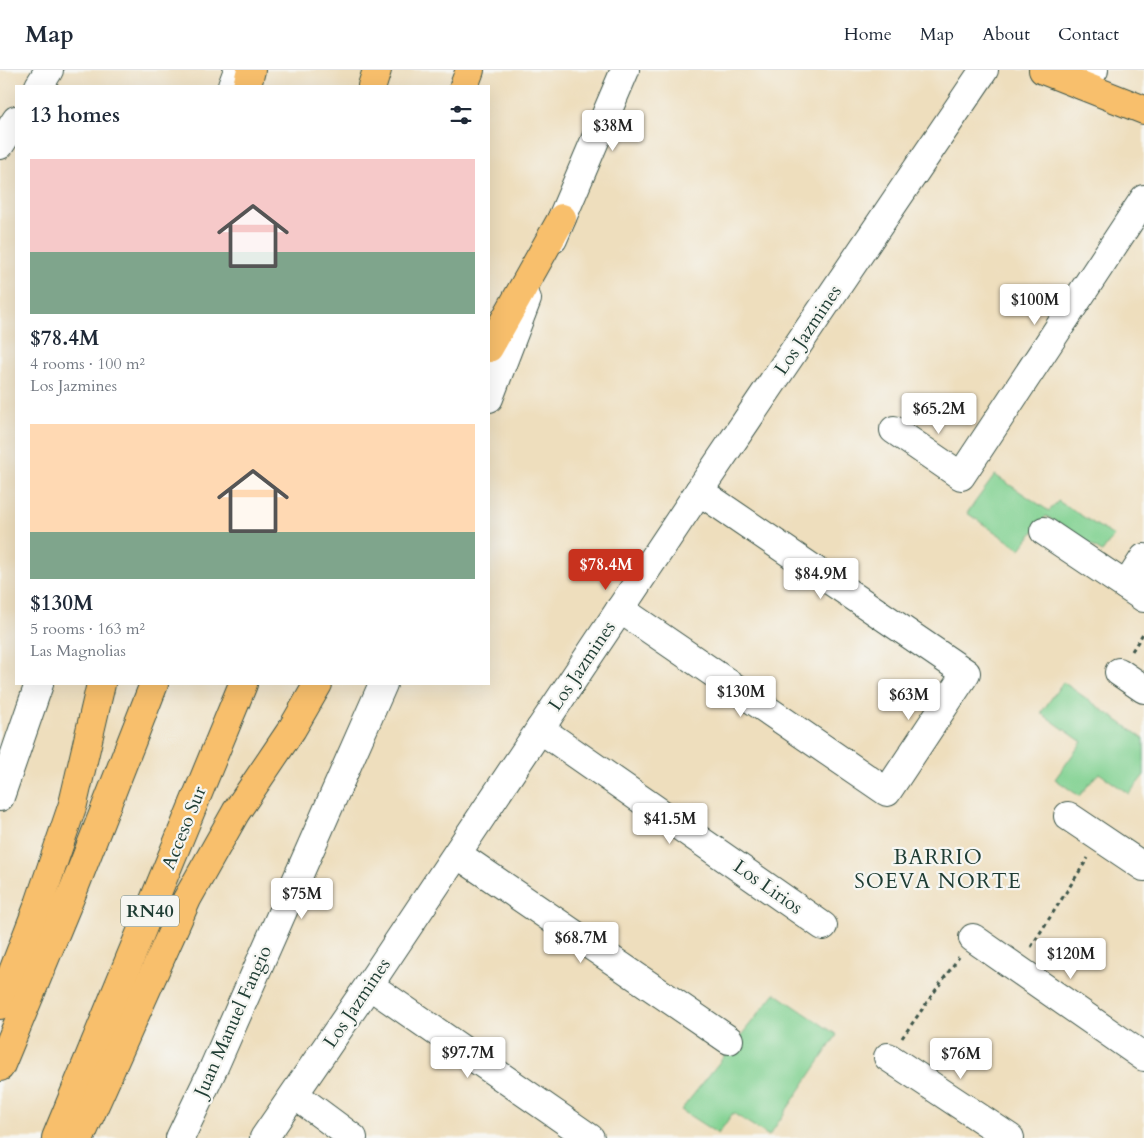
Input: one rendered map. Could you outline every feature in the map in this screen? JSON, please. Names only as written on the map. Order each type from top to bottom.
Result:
[{"type":"main road","points":[[247,85],[250,70]]},
{"type":"main road","points":[[372,85],[377,70]]},
{"type":"main road","points":[[464,85],[470,70]]},
{"type":"main road","points":[[1043,70],[1088,77],[1144,110]]},
{"type":"main road","points":[[490,346],[562,218]]},
{"type":"main road","points":[[0,1005],[39,904],[73,804],[101,685]]},
{"type":"main road","points":[[0,1067],[75,886],[154,685]]},
{"type":"main road","name":"Acceso Sur","points":[[56,1138],[243,685]]},
{"type":"main road","points":[[80,1138],[195,884],[236,812],[292,729],[317,685]]},
{"type":"street","points":[[40,85],[49,70]]},
{"type":"street","points":[[232,85],[238,70]]},
{"type":"street","points":[[490,395],[511,338],[625,70]]},
{"type":"street","name":"Los Jazmines","points":[[264,1138],[369,986],[699,491],[984,70]]},
{"type":"street","points":[[894,430],[962,476],[1144,199]]},
{"type":"street","points":[[620,609],[887,792],[966,673],[699,491]]},
{"type":"street","points":[[1044,531],[1135,592],[1144,558]]},
{"type":"street","points":[[1119,672],[1144,689]]},
{"type":"street","points":[[0,797],[39,685]]},
{"type":"street","name":"Juan Manuel Fangio","points":[[180,1138],[214,1067],[384,685]]},
{"type":"street","name":"Los Lirios","points":[[540,728],[824,926]]},
{"type":"street","points":[[1068,816],[1144,867]]},
{"type":"street","points":[[456,854],[729,1040]]},
{"type":"street","points":[[973,938],[1144,1057]]},
{"type":"street","points":[[369,986],[590,1138]]},
{"type":"street","points":[[888,1057],[1010,1138]]},
{"type":"street","points":[[295,1095],[353,1138]]},
{"type":"path","points":[[1017,969],[1101,838]]},
{"type":"path","points":[[888,1057],[973,938]]},
{"type":"green space","points":[[995,475],[1049,511],[1058,501],[1114,536],[1102,552],[1046,516],[1020,549],[967,513]]},
{"type":"green space","points":[[1063,682],[1144,739],[1144,775],[1129,794],[1099,773],[1079,796],[1055,779],[1082,742],[1041,713]]},
{"type":"green space","points":[[775,993],[837,1035],[769,1136],[733,1113],[718,1134],[681,1110]]},
{"type":"district","name":"BARRIO SOEVA NORTE","points":[[938,869]]}]
